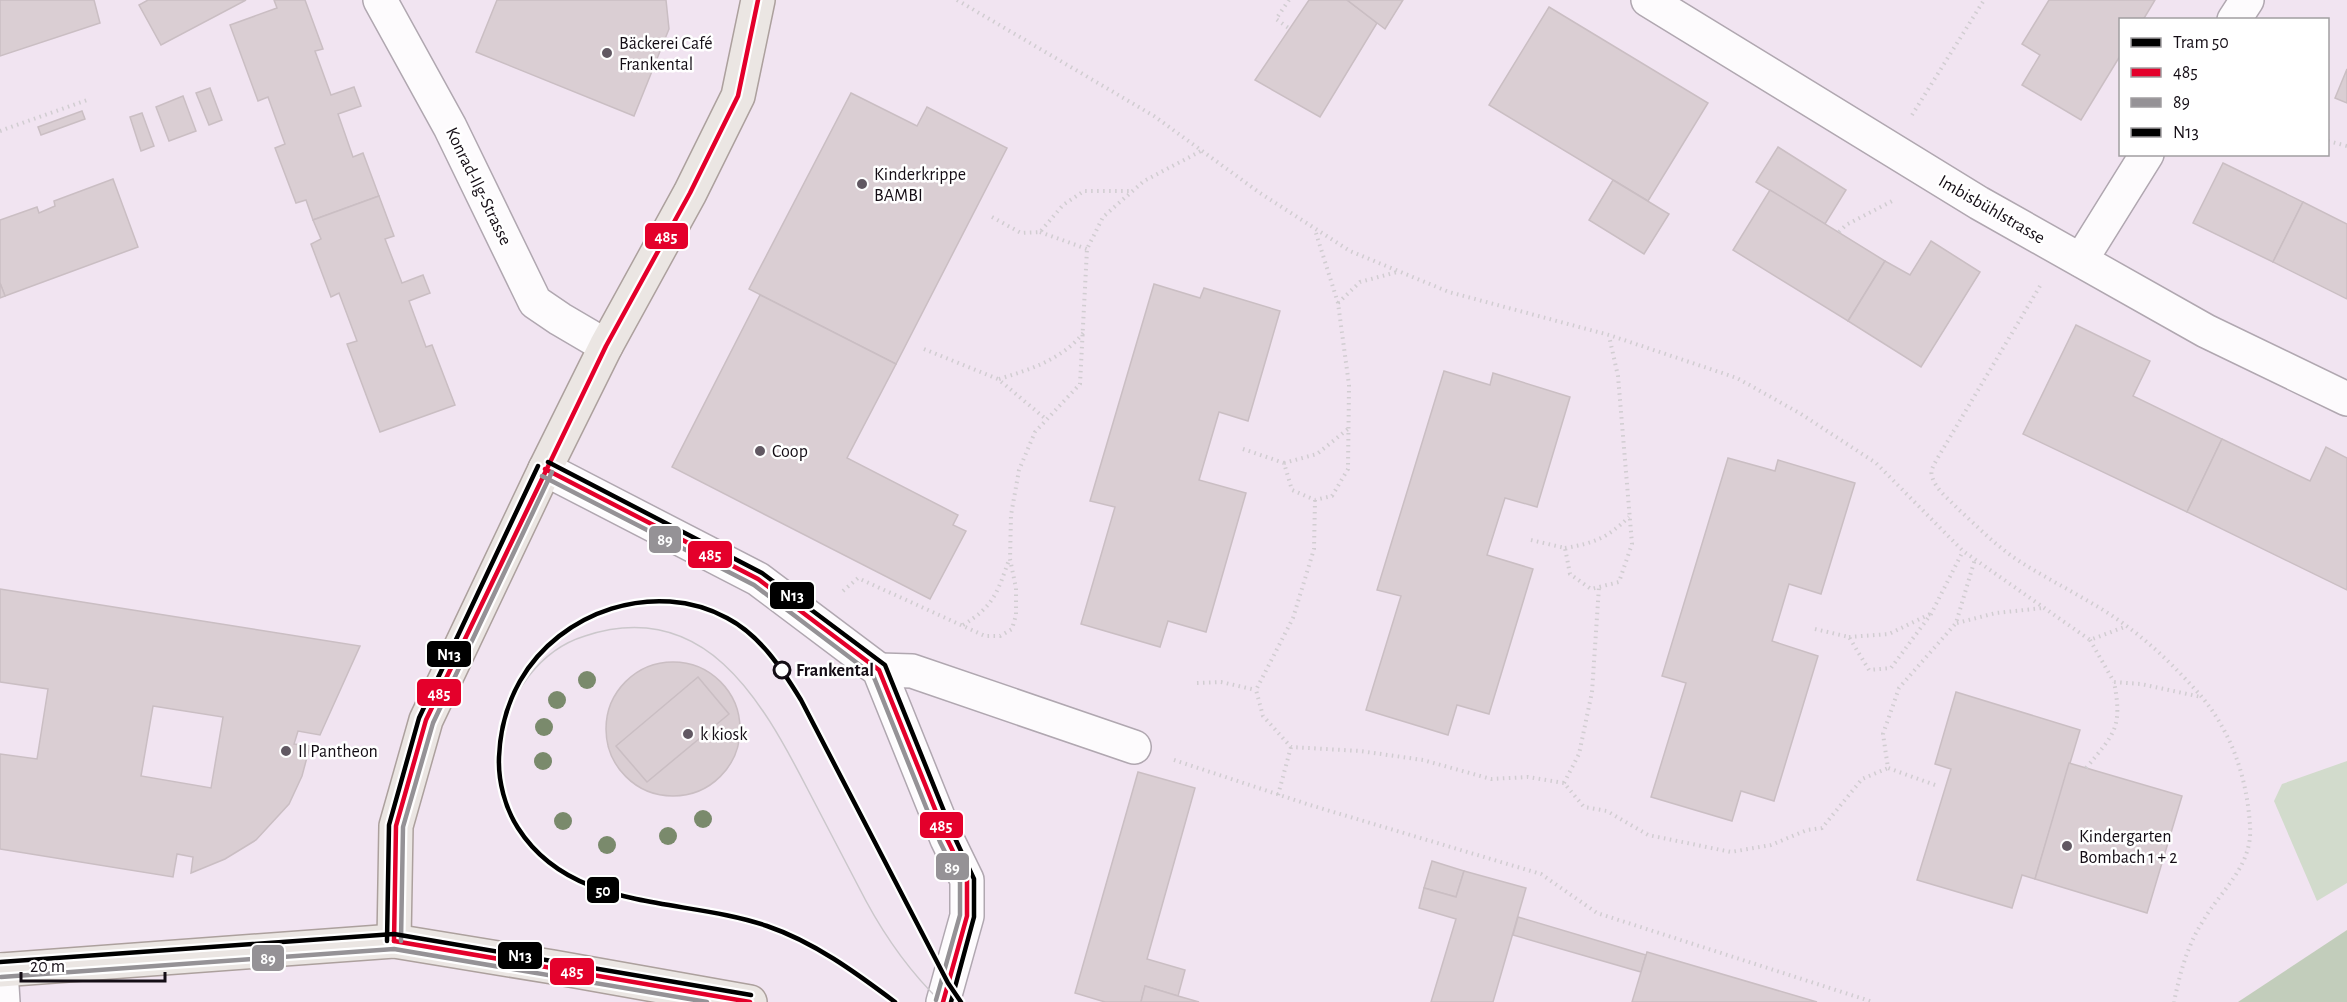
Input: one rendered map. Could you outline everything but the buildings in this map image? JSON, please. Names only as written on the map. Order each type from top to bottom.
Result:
[{"type":"main road","points":[[393,941],[396,826],[426,720],[606,346],[690,193],[738,96],[758,0]]},
{"type":"main road","points":[[1,970],[393,941],[586,972],[750,1002]]},
{"type":"street","name":"Konrad-Ilg-Strasse","points":[[380,0],[450,127],[535,302],[606,346]]},
{"type":"street","name":"Imbisbühlstrasse","points":[[1648,0],[1979,203],[2206,331],[2347,399]]},
{"type":"street","points":[[2235,18],[2247,0]]},
{"type":"street","points":[[2071,255],[2145,156]]},
{"type":"street","points":[[545,469],[758,579],[879,670],[947,839],[967,880],[967,916],[943,1002]]},
{"type":"street","points":[[879,670],[912,671],[1134,747]]},
{"type":"street","points":[[1,970],[3,1002]]},
{"type":"path","points":[[957,0],[1154,116],[1201,151],[1350,252],[1449,292],[1609,335],[1737,378],[1801,414],[1876,463],[1963,551],[2090,639],[2115,682],[2119,707],[2114,734],[2086,768]]},
{"type":"path","points":[[1289,0],[1276,19],[1290,29]]},
{"type":"path","points":[[1911,116],[1984,0]]},
{"type":"path","points":[[0,131],[87,100]]},
{"type":"path","points":[[2329,141],[2347,146]]},
{"type":"path","points":[[838,595],[858,578],[985,636],[1000,636],[1012,629],[1016,615],[1016,588],[1010,559],[1011,515],[1019,470],[1035,432],[1080,384],[1085,331],[1087,249],[1103,217],[1144,181],[1201,151]]},
{"type":"path","points":[[1040,232],[1063,205],[1084,190],[1133,191]]},
{"type":"path","points":[[1839,232],[1846,225],[1895,199],[1899,193]]},
{"type":"path","points":[[992,217],[1021,233],[1040,232],[1087,249]]},
{"type":"path","points":[[1284,463],[1292,490],[1315,500],[1332,496],[1348,469],[1349,385],[1338,303],[1315,229]]},
{"type":"path","points":[[2071,255],[1931,471],[1932,478],[1940,491],[1984,534],[2018,560],[2127,626],[2161,655],[2202,698],[2231,740],[2244,785],[2251,828],[2246,858],[2231,884],[2203,920],[2186,953],[2174,1002]]},
{"type":"path","points":[[1338,303],[1360,282],[1399,272]]},
{"type":"path","points":[[998,380],[1042,366],[1074,345],[1085,331]]},
{"type":"path","points":[[1565,548],[1570,574],[1591,589],[1619,582],[1632,544],[1618,376],[1609,335]]},
{"type":"path","points":[[924,349],[998,380],[1047,420]]},
{"type":"path","points":[[1243,449],[1284,463],[1317,454],[1348,429]]},
{"type":"path","points":[[1315,500],[1314,549],[1293,618],[1256,690],[1263,716],[1291,747],[1360,751],[1423,760],[1491,779],[1528,777],[1564,783],[1584,807],[1606,811],[1648,836],[1731,852],[1771,845],[1807,830],[1822,828],[1862,778],[1888,768],[1935,785]]},
{"type":"path","points":[[1531,540],[1565,548],[1592,544],[1615,530],[1630,516]]},
{"type":"path","points":[[1849,637],[1869,670],[1892,668],[1930,614],[1963,551]]},
{"type":"path","points":[[962,625],[980,615],[992,602],[1010,559]]},
{"type":"path","points":[[1888,768],[1882,734],[1899,688],[1956,623],[1974,559]]},
{"type":"path","points":[[1564,783],[1578,754],[1592,692],[1599,587]]},
{"type":"path","points":[[1956,623],[1996,613],[2043,608]]},
{"type":"path","points":[[1815,629],[1849,637],[1889,634],[1930,614]]},
{"type":"path","points":[[2090,639],[2127,626]]},
{"type":"path","points":[[1197,682],[1221,682],[1256,690]]},
{"type":"path","points":[[2115,682],[2141,684],[2202,698]]},
{"type":"path","points":[[1134,747],[1310,806],[1541,873],[1597,913],[1873,1002]]},
{"type":"path","points":[[1278,795],[1291,747]]},
{"type":"green space","points":[[2347,761],[2347,883],[2317,901],[2274,801],[2282,784]]},
{"type":"green space","points":[[2347,930],[2347,1002],[2238,1002]]},
{"type":"tram line","name":"50","points":[[895,1002],[834,959],[801,940],[767,926],[735,917],[632,898],[599,889],[568,875],[541,855],[518,828],[509,812],[503,794],[499,766],[501,737],[508,708],[520,681],[537,657],[559,636],[584,620],[612,609],[640,602],[670,602],[699,607],[739,625],[760,643],[801,700],[948,983],[961,1002]]},
{"type":"tram line","points":[[500,739],[511,706],[529,676],[554,652],[569,643],[585,636],[627,628],[663,631],[695,643],[723,664],[748,691],[770,721],[882,928],[909,967],[941,1002]]},
{"type":"transit line","name":"485","points":[[394,941],[396,826],[426,720],[606,346],[690,193],[738,96],[758,0]]},
{"type":"transit line","name":"N13","points":[[548,462],[762,573],[885,665],[954,836],[974,879],[974,917],[951,1002]]},
{"type":"transit line","name":"N13","points":[[387,941],[389,825],[419,718],[538,466]]},
{"type":"transit line","name":"485","points":[[545,469],[758,579],[879,670],[947,839],[967,880],[967,916],[943,1002]]},
{"type":"transit line","name":"89","points":[[401,941],[403,827],[433,723],[552,472]]},
{"type":"transit line","name":"89","points":[[542,476],[754,585],[873,675],[940,842],[960,882],[960,915],[936,1000]]},
{"type":"transit line","name":"N13","points":[[0,962],[394,934],[751,995]]},
{"type":"transit line","name":"485","points":[[394,941],[750,1002]]},
{"type":"transit line","name":"89","points":[[1,977],[394,949],[707,1002]]},
{"type":"place","name":"Bäckerei Café Frankental","points":[[607,53]]},
{"type":"place","name":"Kinderkrippe BAMBI","points":[[862,184]]},
{"type":"place","name":"Coop","points":[[760,451]]},
{"type":"place","name":"Frankental","points":[[782,670]]},
{"type":"place","name":"k kiosk","points":[[688,734]]},
{"type":"place","name":"Il Pantheon","points":[[286,751]]},
{"type":"place","name":"Kindergarten Bombach 1 + 2","points":[[2067,846]]}]
